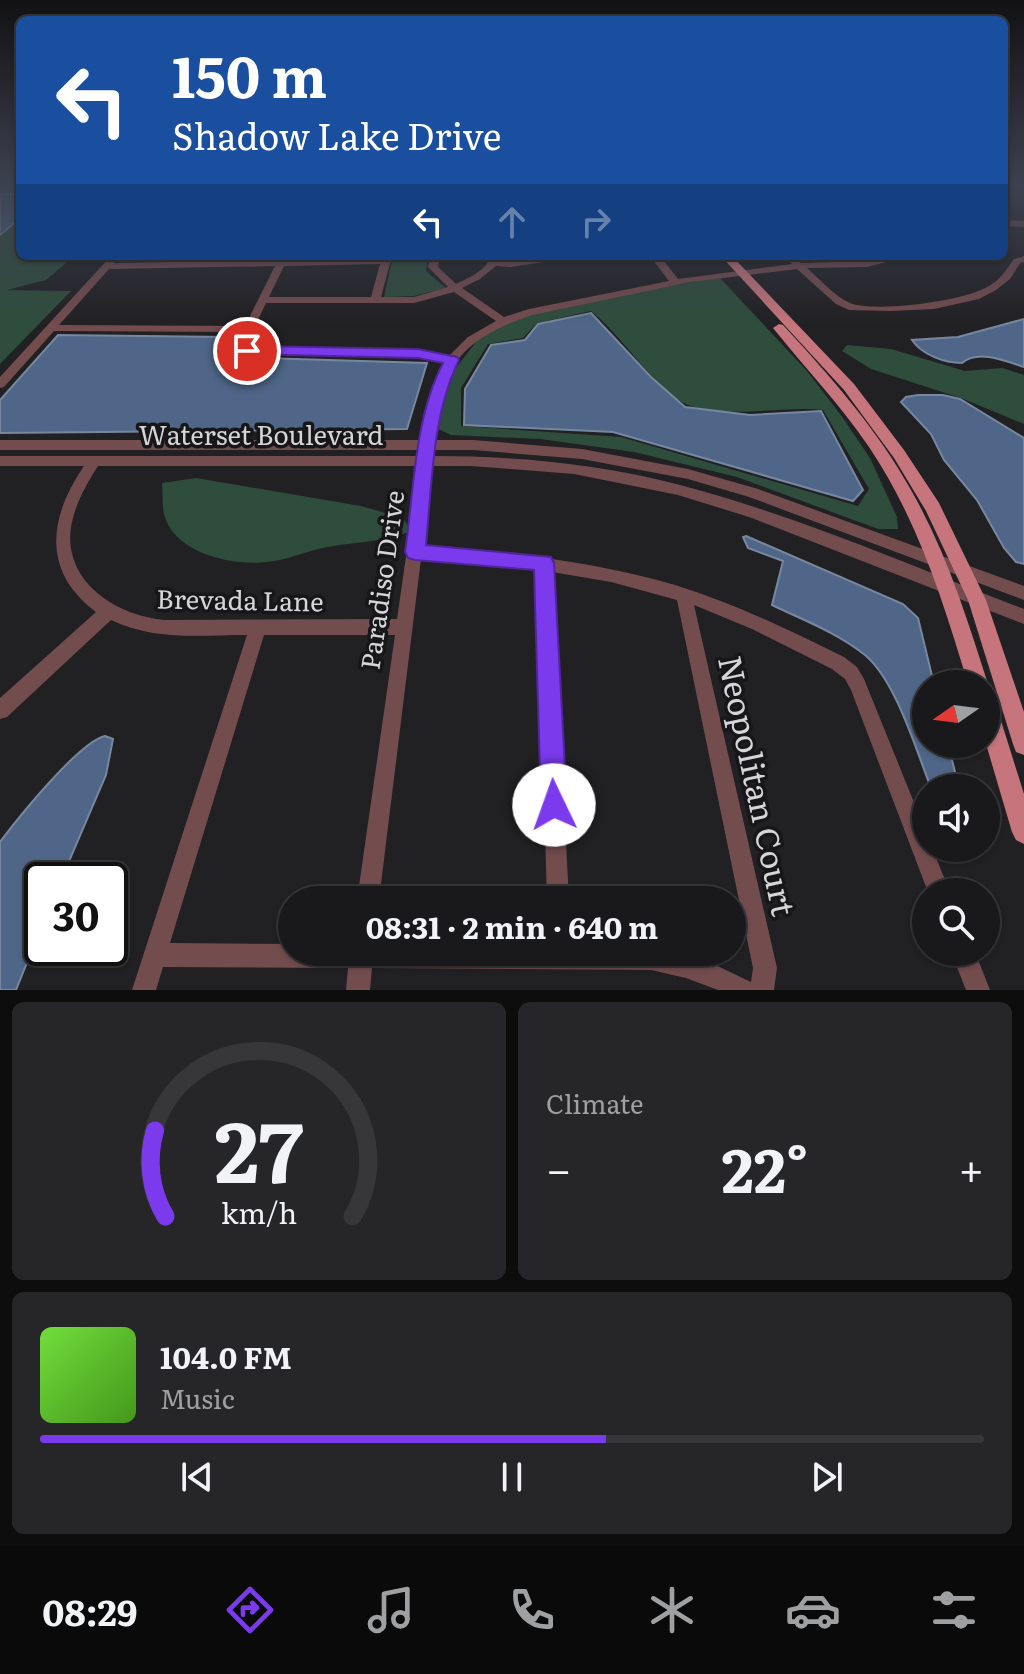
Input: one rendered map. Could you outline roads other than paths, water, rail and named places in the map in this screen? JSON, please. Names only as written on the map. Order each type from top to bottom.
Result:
[{"type":"main road","points":[[718,260],[831,366],[873,416],[933,508],[977,600],[1024,744]]},
{"type":"main road","points":[[728,260],[736,274],[854,413],[899,482],[950,591],[974,670]]},
{"type":"main road","points":[[1000,754],[1024,832]]},
{"type":"street","points":[[793,260],[840,302],[853,308],[889,308],[938,305],[969,298],[1007,276],[1017,261],[1024,259]]},
{"type":"street","points":[[0,384],[112,260]]},
{"type":"street","points":[[107,266],[258,260]]},
{"type":"street","points":[[282,260],[240,346],[247,351],[418,353],[451,360]]},
{"type":"street","points":[[375,301],[386,260]]},
{"type":"street","points":[[434,260],[433,267],[454,287],[503,321]]},
{"type":"street","points":[[262,300],[414,300],[477,277],[495,260],[511,264],[537,260]]},
{"type":"street","points":[[658,260],[675,282]]},
{"type":"street","name":"Paradiso Drive","points":[[370,886],[427,454],[440,383],[451,360],[472,339],[503,321],[529,312],[675,282],[800,266],[867,264],[886,260]]},
{"type":"street","points":[[51,328],[248,329]]},
{"type":"street","name":"Waterset Boulevard","points":[[0,445],[427,454],[471,461],[574,469],[678,490],[753,512],[950,591],[1024,617]]},
{"type":"street","name":"Waterset Boulevard","points":[[0,461],[94,462],[427,454],[531,448],[635,462],[753,493],[1024,593]]},
{"type":"street","name":"Brevada Lane","points":[[94,462],[73,495],[64,519],[62,541],[65,563],[74,582],[108,612],[154,627],[404,627]]},
{"type":"street","points":[[415,552],[544,563],[609,574],[684,595],[787,637],[838,663],[851,673],[933,878]]},
{"type":"street","points":[[544,563],[557,886]]},
{"type":"street","name":"Neopolitan Court","points":[[684,595],[765,968],[762,990]]},
{"type":"street","points":[[0,710],[108,612]]},
{"type":"street","points":[[144,990],[258,627]]},
{"type":"street","points":[[155,955],[278,954]]},
{"type":"street","points":[[358,990],[361,966]]},
{"type":"street","points":[[687,966],[725,979],[742,990]]},
{"type":"street","points":[[969,966],[978,990]]},
{"type":"water","points":[[591,313],[651,377],[685,407],[750,415],[821,411],[863,490],[853,501],[613,432],[464,425],[465,389],[491,345],[525,340],[538,324]]},
{"type":"water","points":[[1024,319],[1024,367],[984,357],[962,363],[948,362],[928,354],[912,340],[958,337]]},
{"type":"water","points":[[58,335],[227,337],[228,357],[427,363],[407,429],[0,433],[0,400]]},
{"type":"water","points":[[918,395],[960,399],[1024,438],[1024,564],[1016,562],[1004,548],[977,500],[944,460],[931,434],[901,402],[906,397]]},
{"type":"water","points":[[743,537],[903,604],[918,618],[931,670],[912,670],[912,736],[896,698],[865,655],[832,633],[772,605],[783,561],[748,548]]},
{"type":"water","points":[[105,736],[113,739],[106,775],[69,862],[24,862],[26,966],[16,990],[0,990],[0,842],[34,799],[94,741]]},
{"type":"water","points":[[920,758],[952,758],[956,774],[926,774]]}]
